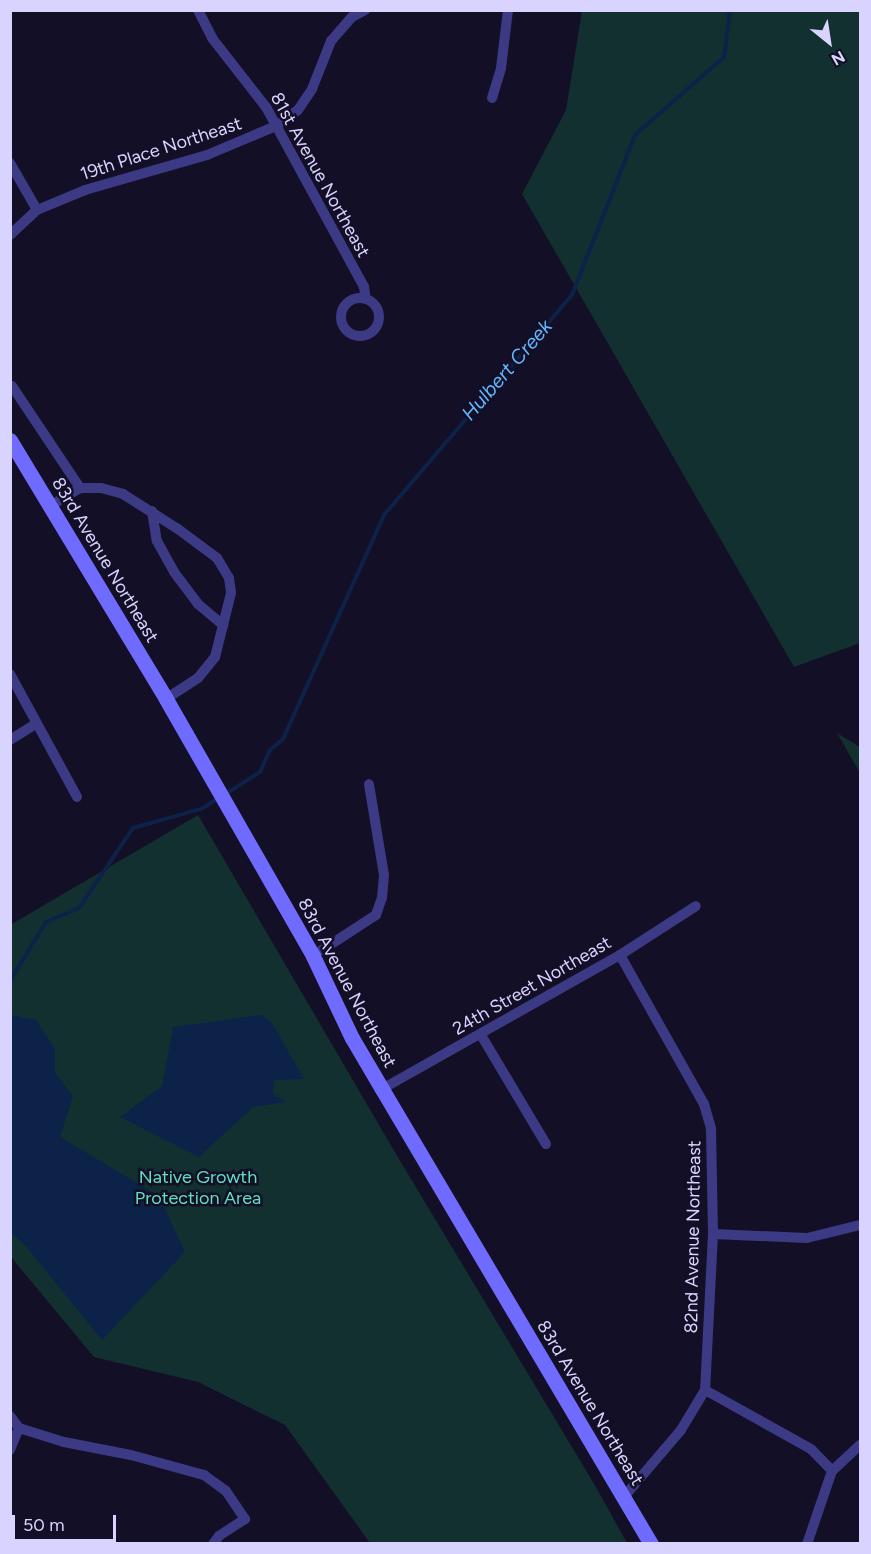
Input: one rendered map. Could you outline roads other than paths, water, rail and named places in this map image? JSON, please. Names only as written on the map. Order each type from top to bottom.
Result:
[{"type":"street","name":"81st Avenue Northeast","points":[[198,10],[212,38],[266,107],[364,287],[366,299]]},
{"type":"street","name":"19th Place Northeast","points":[[10,235],[37,210],[85,190],[207,155],[276,126],[297,110],[312,89],[331,41],[352,17],[365,10]]},
{"type":"street","points":[[492,98],[501,68],[508,11],[499,10]]},
{"type":"street","points":[[10,163],[37,210]]},
{"type":"street","points":[[12,386],[80,488]]},
{"type":"street","name":"83rd Avenue Northeast","points":[[10,440],[166,699],[313,956],[352,1038],[651,1544]]},
{"type":"street","points":[[50,506],[80,488],[101,488],[123,494],[152,511],[217,558],[229,578],[231,593],[215,657],[198,678],[166,699]]},
{"type":"street","points":[[152,511],[157,541],[174,572],[198,604],[223,625]]},
{"type":"street","points":[[10,674],[77,797]]},
{"type":"street","points":[[10,740],[36,724]]},
{"type":"street","points":[[313,956],[376,915],[382,898],[384,875],[369,784]]},
{"type":"street","name":"24th Street Northeast","points":[[382,1089],[620,955],[696,906]]},
{"type":"street","name":"82nd Avenue Northeast","points":[[620,955],[704,1104],[711,1129],[713,1234],[705,1390]]},
{"type":"street","points":[[481,1035],[546,1144]]},
{"type":"street","points":[[713,1234],[807,1238],[861,1225]]},
{"type":"street","points":[[623,1498],[681,1430],[705,1390],[770,1424],[811,1449],[832,1471]]},
{"type":"street","points":[[10,1416],[19,1428],[83,1447],[131,1455],[204,1474],[226,1491],[246,1519],[219,1536],[213,1544]]},
{"type":"street","points":[[10,1450],[19,1428]]},
{"type":"street","points":[[807,1544],[832,1471],[861,1445]]},
{"type":"water","points":[[11,1015],[36,1020],[55,1049],[55,1073],[73,1096],[60,1137],[159,1196],[185,1252],[102,1340],[26,1246],[11,1233]]},
{"type":"water","points":[[262,1015],[272,1023],[304,1079],[274,1080],[273,1094],[286,1102],[253,1107],[199,1157],[120,1117],[162,1086],[173,1027]]},
{"type":"waterway","name":"Hulbert Creek","points":[[224,795],[260,772],[270,750],[283,739],[384,515],[572,295],[635,135],[724,57],[730,10]]},
{"type":"waterway","points":[[10,981],[46,922],[79,908],[133,828],[201,809],[217,799]]},
{"type":"park label","name":"Native Growth Protection Area","points":[[198,1188]]}]
